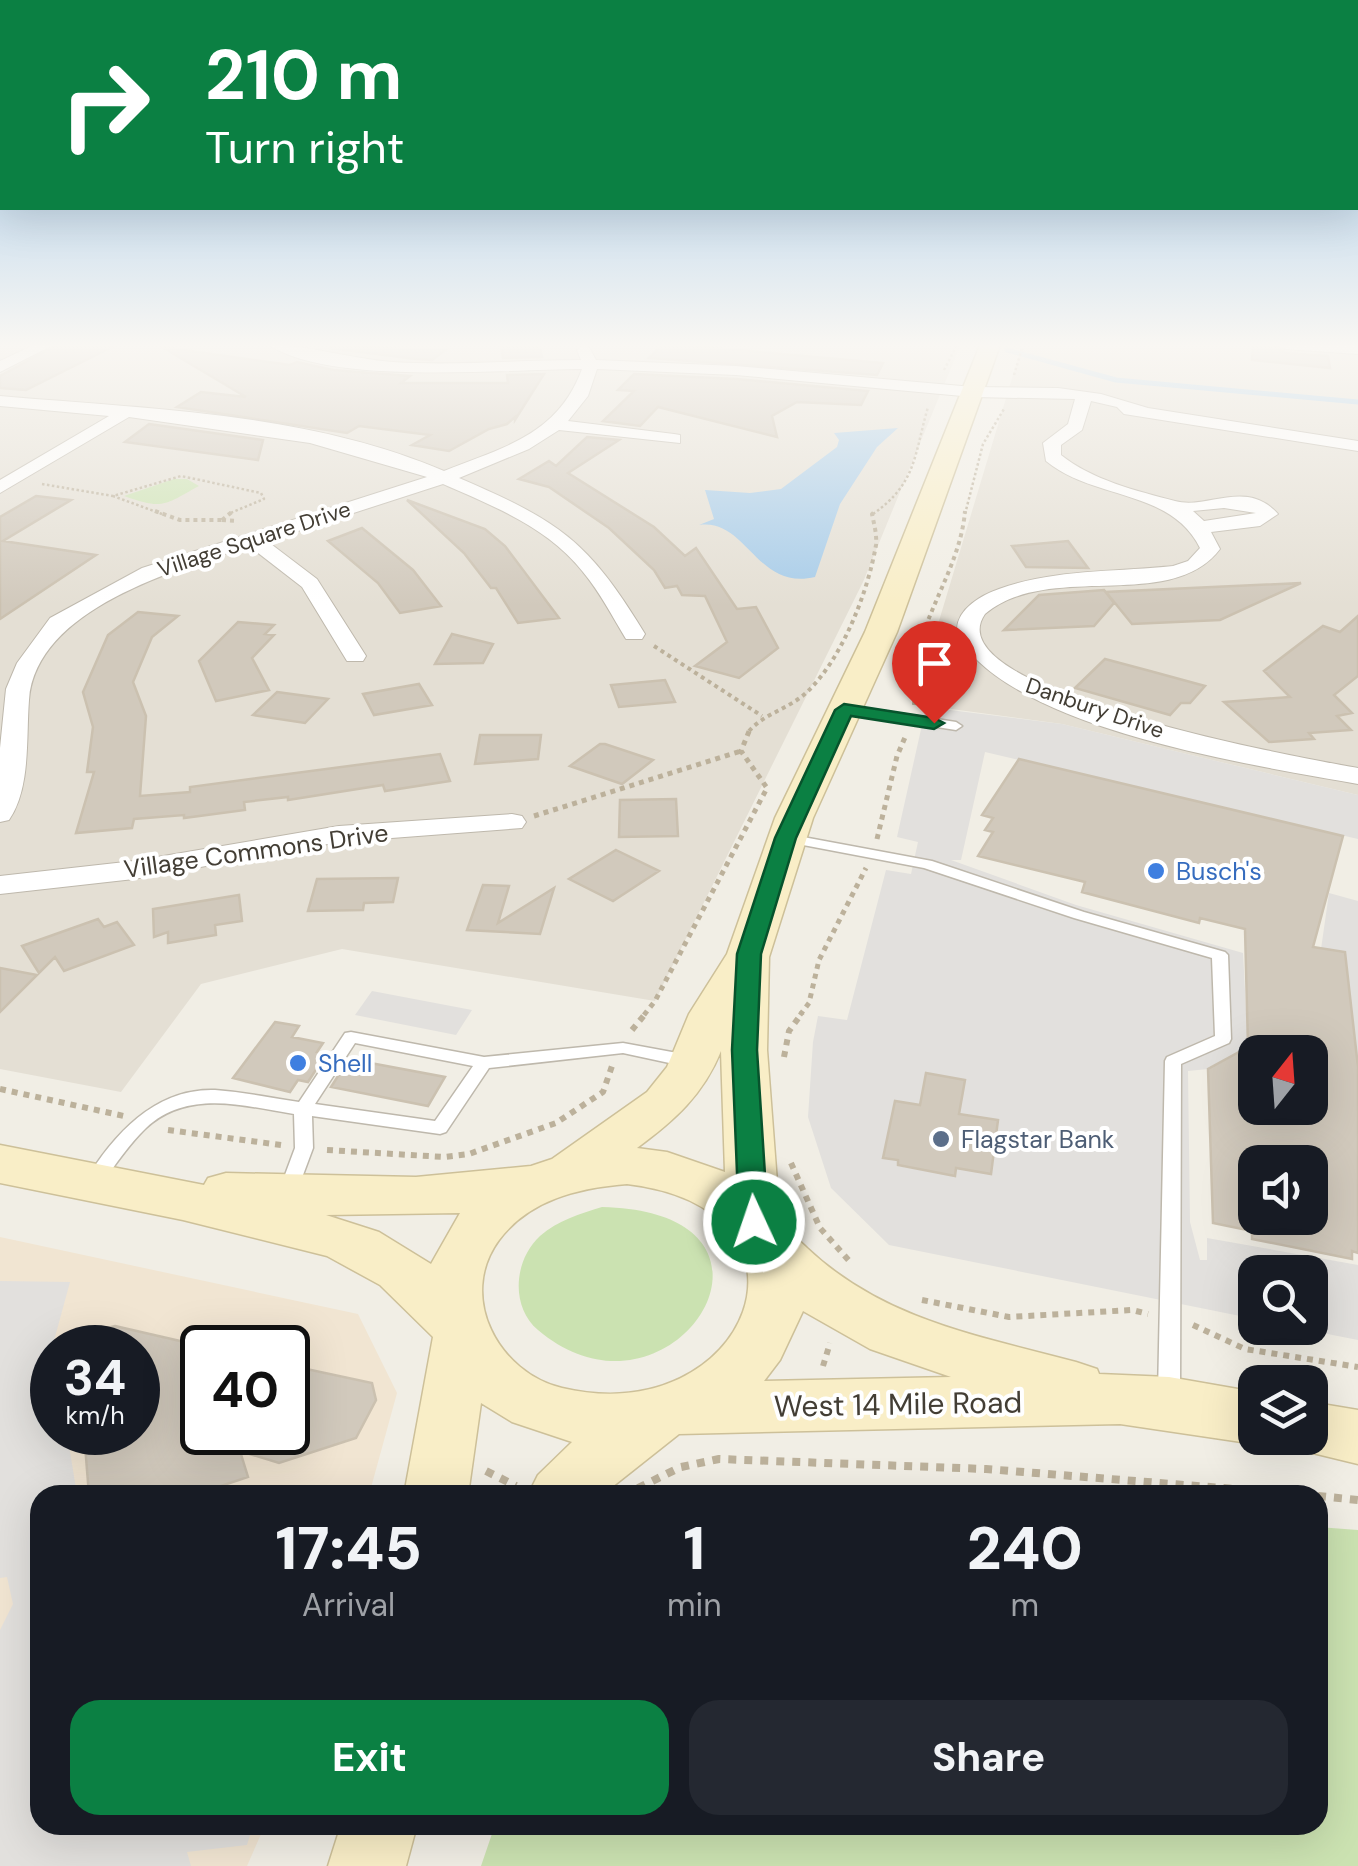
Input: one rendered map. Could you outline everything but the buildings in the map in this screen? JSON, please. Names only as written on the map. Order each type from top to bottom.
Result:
[{"type":"street","points":[[6,484],[94,432]]},
{"type":"street","points":[[287,432],[382,453],[446,477],[514,510],[572,546],[608,590],[634,634]]},
{"type":"street","name":"Village Square Drive","points":[[0,814],[8,798],[18,688],[28,663],[58,623],[149,572],[244,530],[446,477],[544,432]]},
{"type":"street","points":[[620,432],[674,438]]},
{"type":"street","points":[[458,1481],[460,1330],[454,1290],[462,1257],[480,1226],[506,1201],[555,1177],[664,1104],[692,1062],[712,1014],[749,954],[786,838],[923,528],[958,432]]},
{"type":"street","points":[[1067,432],[1052,443],[1052,456],[1058,464],[1096,482],[1176,508],[1200,527],[1253,522],[1269,514],[1264,508],[1233,502],[1176,508]]},
{"type":"street","points":[[1274,432],[1358,446]]},
{"type":"street","name":"Danbury Drive","points":[[1200,527],[1210,549],[1195,565],[1163,574],[1011,591],[976,610],[968,622],[968,636],[986,660],[1005,674],[1062,701],[1183,738],[1358,776]]},
{"type":"street","points":[[244,530],[310,583],[355,656]]},
{"type":"street","name":"Village Commons Drive","points":[[0,886],[134,870],[339,834],[512,822]]},
{"type":"street","points":[[558,1485],[667,1412],[730,1378],[745,1366],[766,1337],[776,1305],[776,1274],[760,1233],[744,1050],[749,954]]},
{"type":"street","points":[[0,1164],[118,1186],[324,1234],[362,1248],[394,1264],[460,1330],[491,1377],[537,1406],[596,1420],[667,1412]]},
{"type":"street","points":[[118,1186],[296,1171],[467,1194],[608,1166],[653,1168],[697,1180],[728,1198],[760,1233]]},
{"type":"street","name":"West 14 Mile Road","points":[[760,1233],[834,1304],[900,1335],[1144,1401],[1238,1415]]},
{"type":"street","name":"West 14 Mile Road","points":[[667,1412],[1144,1401]]},
{"type":"street","points":[[1328,1431],[1358,1437]]},
{"type":"street","points":[[367,1866],[376,1835]]},
{"type":"lane","points":[[844,710],[956,726]]},
{"type":"lane","points":[[786,838],[926,864],[1080,915],[1220,955],[1223,1040],[1173,1060],[1167,1318],[1144,1401]]},
{"type":"lane","points":[[296,1171],[303,1110],[351,1038],[484,1062],[623,1048],[692,1062]]},
{"type":"lane","points":[[118,1186],[140,1121],[155,1108],[180,1098],[212,1096],[440,1128],[484,1062]]},
{"type":"path","points":[[741,751],[748,728],[804,695],[826,668],[877,543],[872,514],[892,501],[903,484],[924,432]]},
{"type":"path","points":[[783,1070],[789,1031],[809,1003],[819,960],[874,854],[897,756],[913,721],[916,659],[950,562],[963,538],[966,510],[984,444],[992,432]]},
{"type":"path","points":[[113,496],[181,476],[214,486],[252,490],[264,499],[228,512],[222,520]]},
{"type":"path","points":[[6,484],[86,488],[180,520],[222,520],[244,530]]},
{"type":"path","points":[[634,634],[763,717]]},
{"type":"path","points":[[512,822],[741,751]]},
{"type":"path","points":[[0,1089],[140,1121],[296,1171],[469,1154],[556,1123],[603,1092],[623,1048],[655,1001],[766,788],[741,751]]},
{"type":"path","points":[[788,1149],[803,1196],[820,1228],[862,1276]]},
{"type":"path","points":[[910,1295],[1009,1317],[1132,1310],[1204,1328],[1245,1349],[1358,1367]]},
{"type":"path","points":[[821,1372],[833,1334]]},
{"type":"path","points":[[647,1485],[680,1468],[719,1459],[986,1469],[1185,1485]]},
{"type":"path","points":[[458,1481],[484,1485]]},
{"type":"path","points":[[1328,1497],[1358,1500]]},
{"type":"shaded area","points":[[0,432],[925,432],[863,582],[655,1001],[342,949],[201,984],[121,1092],[0,1069]]},
{"type":"shaded area","points":[[996,432],[1358,432],[1358,795],[1062,724],[914,704]]},
{"type":"shaded area","points":[[926,707],[1062,724],[1358,795],[1358,839],[985,752],[961,860],[951,860],[1076,905],[1243,953],[1247,1035],[1238,1035],[1238,1052],[1208,1069],[1188,1071],[1190,1222],[1200,1260],[1207,1260],[1207,1238],[1302,1255],[1238,1255],[1238,1316],[889,1245],[831,1188],[808,1117],[818,1016],[847,1020],[886,870],[911,874],[918,842],[897,837]],"holes":[[[926,1073],[964,1080],[959,1114],[998,1121],[990,1174],[956,1168],[954,1176],[898,1166],[898,1160],[884,1158],[920,1105]]]},
{"type":"shaded area","points":[[1329,893],[1358,901],[1358,1067],[1345,952],[1321,949]]},
{"type":"shaded area","points":[[372,991],[472,1010],[456,1035],[355,1015]]},
{"type":"shaded area","points":[[0,1237],[358,1314],[397,1393],[372,1485],[30,1485],[30,1835],[261,1835],[247,1866],[0,1866]]},
{"type":"shaded area","points":[[1328,1260],[1358,1265],[1358,1340],[1328,1334]]},
{"type":"shaded area","points":[[0,1281],[70,1282],[58,1325],[30,1325],[30,1455],[71,1455],[75,1485],[30,1485],[30,1835],[250,1835],[247,1845],[187,1852],[191,1866],[0,1866],[0,1630],[13,1604],[7,1577],[0,1578]]},
{"type":"green space","points":[[174,479],[187,479],[199,486],[156,504],[124,496]]},
{"type":"green space","points":[[602,1207],[667,1218],[703,1244],[713,1278],[702,1313],[674,1342],[635,1359],[588,1357],[538,1330],[519,1296],[525,1257],[540,1236],[562,1222]]},
{"type":"green space","points":[[1328,1528],[1358,1530],[1358,1866],[481,1866],[492,1835],[1328,1835]]},
{"type":"water","points":[[893,432],[877,447],[840,504],[815,577],[779,574],[729,532],[699,525],[714,519],[705,490],[750,493],[781,489],[837,447],[839,440],[834,433]]},
{"type":"place","name":"Busch's","points":[[1156,871]]},
{"type":"place","name":"Shell","points":[[298,1063]]},
{"type":"place","name":"Flagstar Bank","points":[[941,1139]]},
{"type":"route","points":[[754,1222],[744,1050],[749,954],[786,838],[844,710],[934,723]]}]
